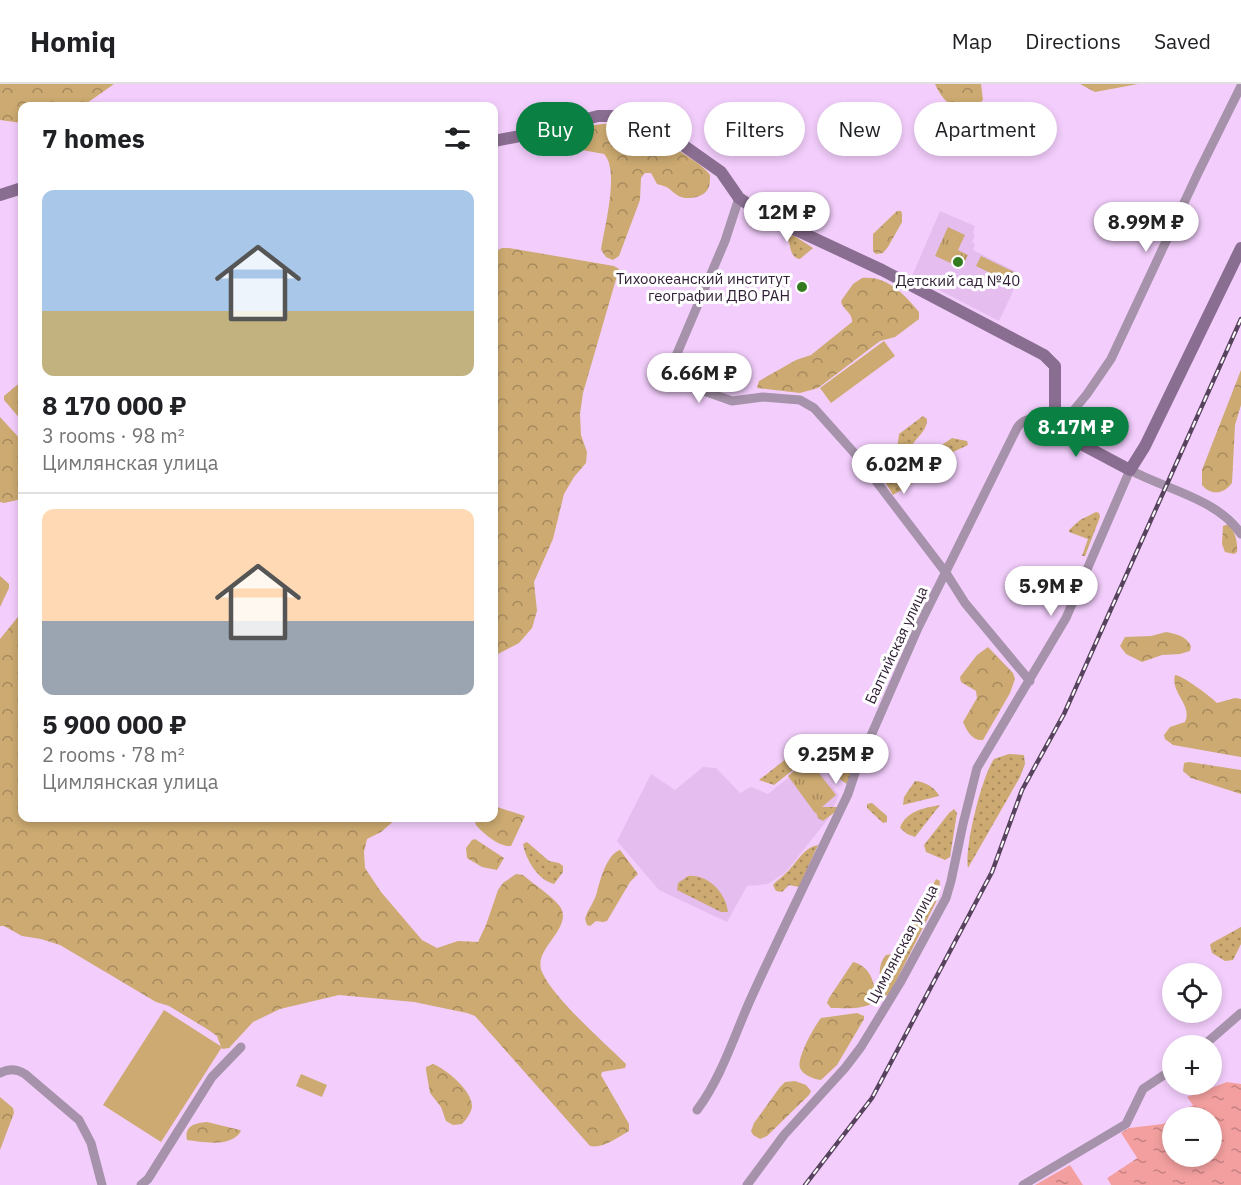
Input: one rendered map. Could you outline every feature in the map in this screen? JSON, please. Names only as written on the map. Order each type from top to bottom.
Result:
[{"type":"main road","points":[[498,140],[598,116],[632,118],[663,131],[721,172],[739,198],[785,226],[882,270],[1053,362],[1056,370],[1057,424],[1066,436],[1130,470],[1145,446],[1241,248]]},
{"type":"main road","points":[[0,195],[18,189]]},
{"type":"street","points":[[1057,424],[1087,394],[1111,359],[1241,86]]},
{"type":"street","points":[[739,198],[725,241],[673,363],[670,377],[674,381],[732,401],[763,397],[800,400],[814,408],[857,456],[946,573],[965,603],[1030,681]]},
{"type":"street","name":"Балтийская улица","points":[[697,1110],[706,1098],[717,1075],[773,949],[848,794],[856,770],[914,639],[1020,423],[1032,419],[1057,424]]},
{"type":"street","points":[[1130,470],[1212,507],[1234,523],[1241,534]]},
{"type":"street","name":"Цимлянская улица","points":[[747,1185],[784,1135],[861,1047],[900,983],[949,891],[977,768],[1066,618],[1130,470]]},
{"type":"street","points":[[1216,1035],[1241,1013]]},
{"type":"street","points":[[141,1185],[148,1179],[212,1077],[241,1047]]},
{"type":"street","points":[[0,1073],[10,1069],[25,1074],[79,1120],[91,1143],[102,1185]]},
{"type":"street","points":[[1023,1185],[1126,1124],[1143,1089],[1162,1076]]},
{"type":"shaded area","name":"Детский сад №40","points":[[940,211],[975,226],[973,250],[1021,274],[999,321],[912,276]]},
{"type":"shaded area","points":[[812,759],[839,795],[828,819],[785,873],[768,884],[747,886],[727,922],[659,890],[617,841],[651,774],[675,790],[703,767],[716,768],[740,793],[751,787],[768,794]]},
{"type":"green space","points":[[0,84],[114,84],[89,102],[18,102],[18,122],[0,120]]},
{"type":"green space","points":[[935,84],[981,84],[983,100],[981,102],[947,102]]},
{"type":"green space","points":[[1080,84],[1138,84],[1095,92]]},
{"type":"green space","points":[[606,124],[606,156],[687,156],[710,175],[706,192],[689,198],[680,197],[667,187],[657,184],[651,173],[645,173],[641,178],[640,200],[619,256],[613,260],[606,257],[601,250],[611,173],[609,162],[604,154],[594,152],[594,125]]},
{"type":"green space","points":[[897,211],[901,211],[902,222],[888,247],[883,253],[876,254],[873,251],[873,234]]},
{"type":"green space","points":[[948,227],[965,235],[958,250],[968,255],[962,268],[935,256]]},
{"type":"green space","points":[[793,235],[813,248],[800,259],[794,257],[790,249],[788,239]]},
{"type":"green space","points":[[509,248],[614,266],[619,269],[583,393],[580,414],[581,435],[587,452],[586,463],[564,494],[553,539],[534,582],[537,611],[532,628],[519,643],[498,654],[498,250]]},
{"type":"green space","points":[[981,256],[1016,273],[1011,283],[976,266]]},
{"type":"green space","points":[[862,278],[879,280],[895,288],[919,312],[919,319],[895,337],[880,341],[818,388],[800,393],[757,388],[759,381],[796,360],[811,355],[852,322],[851,316],[841,301],[853,284]]},
{"type":"green space","points":[[884,341],[895,356],[831,403],[820,388]]},
{"type":"green space","points":[[741,358],[745,358],[751,375],[736,386],[731,376]]},
{"type":"green space","points":[[1241,370],[1241,405],[1235,425],[1232,483],[1225,490],[1213,492],[1202,485],[1202,470]]},
{"type":"green space","points":[[18,384],[18,416],[4,400],[4,396]]},
{"type":"green space","points":[[923,416],[927,419],[926,424],[911,449],[910,454],[914,459],[923,458],[952,438],[967,441],[968,445],[953,452],[943,465],[893,495],[881,475],[892,464],[888,453],[898,443],[899,434]]},
{"type":"green space","points":[[0,417],[18,437],[18,500],[0,502]]},
{"type":"green space","points":[[1096,512],[1100,517],[1085,556],[1082,556],[1088,539],[1069,532],[1069,530],[1080,520]]},
{"type":"green space","points":[[1229,524],[1236,541],[1237,552],[1234,554],[1225,552],[1222,544],[1223,526]]},
{"type":"green space","points":[[0,576],[9,584],[9,588],[0,607]]},
{"type":"green space","points":[[18,617],[18,822],[392,822],[381,832],[367,839],[364,852],[365,868],[381,892],[422,940],[437,948],[458,941],[478,942],[498,890],[503,883],[516,874],[523,875],[549,895],[561,908],[563,916],[557,932],[542,955],[540,964],[542,972],[557,995],[626,1064],[625,1068],[602,1072],[601,1075],[629,1124],[629,1131],[605,1144],[590,1146],[475,1016],[467,1013],[414,1002],[339,995],[280,1009],[253,1022],[229,1048],[222,1049],[217,1036],[207,1029],[169,1006],[156,1002],[60,945],[22,936],[0,926],[0,639]]},
{"type":"green space","points":[[1166,632],[1184,638],[1191,646],[1190,651],[1162,655],[1142,662],[1126,654],[1120,646],[1125,637],[1151,636]]},
{"type":"green space","points":[[988,647],[1013,673],[1015,679],[1010,693],[983,740],[979,740],[970,735],[963,722],[977,698],[976,691],[961,682],[960,677],[977,655]]},
{"type":"green space","points":[[1175,675],[1190,682],[1217,703],[1235,698],[1241,699],[1241,757],[1173,745],[1165,739],[1164,735],[1170,727],[1185,722],[1187,716],[1176,688]]},
{"type":"green space","points":[[816,737],[851,772],[847,784],[841,780],[812,744],[813,738]]},
{"type":"green space","points":[[800,748],[808,758],[774,785],[759,780]]},
{"type":"green space","points":[[1009,754],[1024,755],[1025,764],[1020,777],[968,868],[971,829],[984,780],[994,759]]},
{"type":"green space","points":[[808,759],[836,795],[815,813],[788,776]]},
{"type":"green space","points":[[1184,763],[1241,770],[1241,794],[1191,778],[1183,771]]},
{"type":"green space","points":[[915,781],[929,786],[939,796],[903,805],[904,797]]},
{"type":"green space","points":[[872,803],[887,816],[887,822],[883,823],[867,808],[867,804]]},
{"type":"green space","points":[[940,805],[915,837],[900,828],[911,814]]},
{"type":"green space","points":[[498,807],[525,816],[511,846],[506,846],[487,836],[475,822],[498,822]]},
{"type":"green space","points":[[818,807],[837,807],[839,809],[823,821],[818,818],[815,810]]},
{"type":"green space","points":[[954,809],[957,813],[950,857],[945,860],[926,852],[924,845]]},
{"type":"green space","points":[[475,839],[504,858],[497,870],[482,867],[467,858],[466,848]]},
{"type":"green space","points":[[527,842],[549,861],[563,866],[563,872],[554,884],[538,874],[530,863],[523,844]]},
{"type":"green space","points":[[818,845],[799,887],[789,885],[782,892],[776,891],[773,885],[803,853]]},
{"type":"green space","points":[[620,850],[638,874],[630,882],[607,921],[596,921],[590,926],[587,925],[585,919],[605,868],[615,852]]},
{"type":"green space","points":[[688,876],[702,878],[715,886],[724,898],[728,912],[721,912],[677,890],[678,883]]},
{"type":"green space","points":[[936,879],[940,881],[938,898],[889,995],[884,996],[880,975],[883,959],[886,955],[900,953]]},
{"type":"green space","points":[[1241,927],[1241,944],[1233,960],[1225,961],[1212,953],[1210,945],[1212,943]]},
{"type":"green space","points":[[853,962],[868,972],[875,990],[874,1002],[859,1007],[831,1008],[827,1003],[829,998]]},
{"type":"green space","points":[[164,1010],[222,1047],[161,1142],[103,1105]]},
{"type":"green space","points":[[857,1013],[864,1016],[864,1019],[837,1065],[821,1080],[803,1073],[800,1064],[803,1050],[821,1018]]},
{"type":"green space","points":[[433,1064],[451,1076],[468,1094],[472,1107],[471,1112],[462,1124],[453,1125],[446,1121],[441,1107],[430,1093],[426,1067]]},
{"type":"green space","points":[[301,1074],[327,1085],[322,1097],[296,1086]]},
{"type":"green space","points":[[795,1081],[806,1085],[811,1091],[809,1095],[767,1136],[760,1139],[753,1135],[751,1131],[754,1123],[780,1087],[785,1082]]},
{"type":"green space","points":[[0,1097],[13,1108],[14,1113],[0,1150]]},
{"type":"green space","points":[[207,1122],[241,1131],[231,1140],[224,1142],[208,1143],[187,1140],[187,1131],[191,1126]]},
{"type":"water","points":[[1227,1082],[1241,1084],[1241,1185],[1111,1185],[1107,1178],[1137,1158],[1121,1133],[1129,1128],[1162,1124],[1162,1167],[1222,1167],[1222,1107],[1190,1107],[1193,1105],[1187,1097],[1222,1095],[1222,1084]]},
{"type":"water","points":[[1070,1165],[1083,1185],[1035,1185]]},
{"type":"pier","points":[[1121,1133],[1137,1158],[1107,1178],[1111,1185],[1107,1185],[1102,1179],[1089,1185],[1133,1157],[1119,1135]]},
{"type":"railway","points":[[805,1185],[872,1098],[992,872],[1022,790],[1064,714],[1241,319]]},
{"type":"place","name":"Детский сад №40","points":[[958,262]]},
{"type":"place","name":"Тихоокеанский институт географии ДВО РАН","points":[[802,287]]}]
